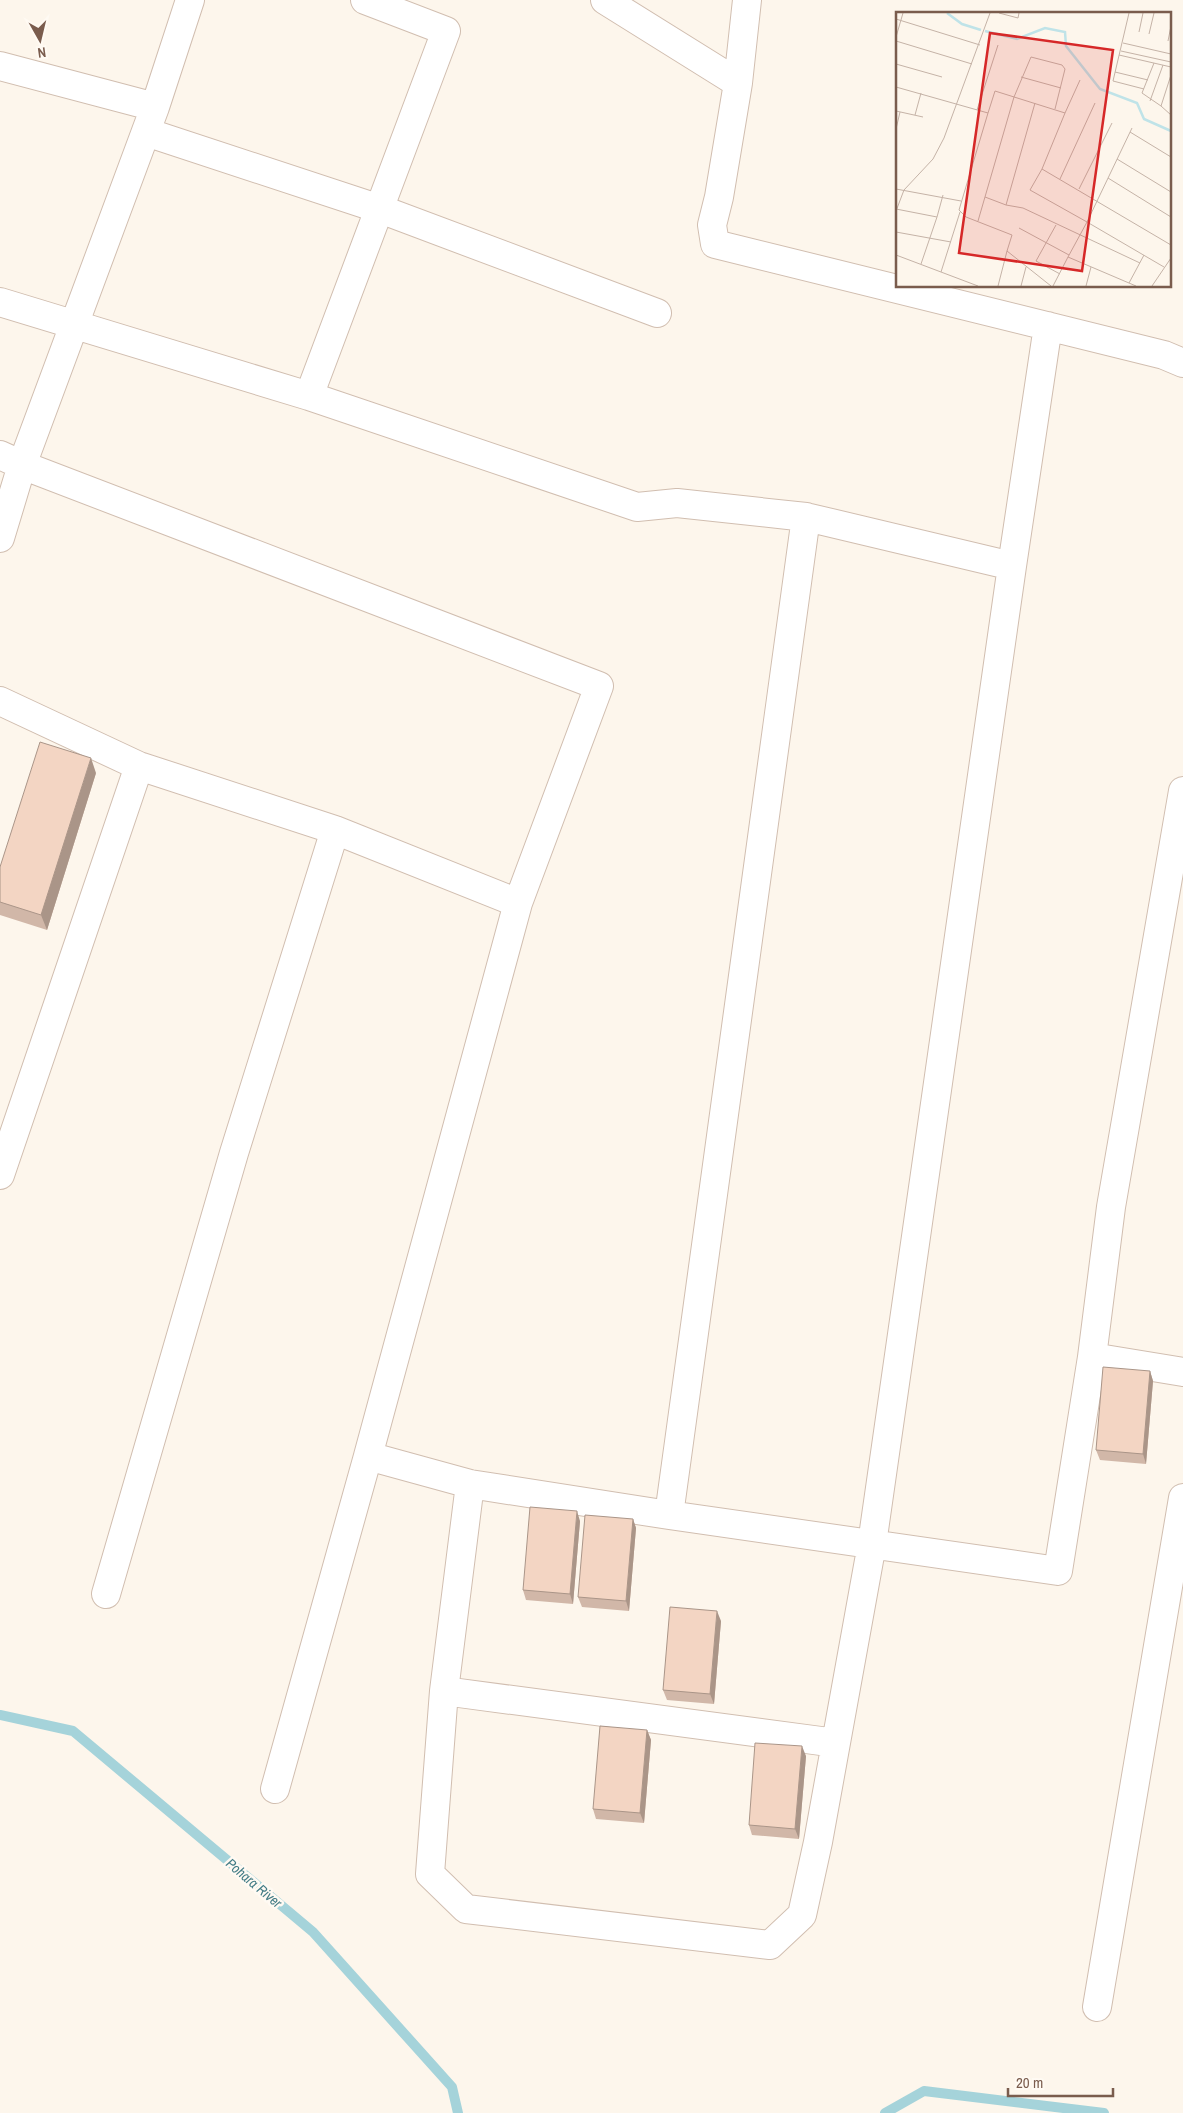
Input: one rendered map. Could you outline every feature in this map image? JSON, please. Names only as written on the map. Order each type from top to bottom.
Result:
[{"type":"street","points":[[0,538],[11,460],[75,324],[150,120],[190,0]]},
{"type":"street","points":[[309,396],[446,32],[365,0]]},
{"type":"street","points":[[605,0],[738,83]]},
{"type":"street","points":[[747,0],[738,83],[719,198],[712,225],[715,244],[1164,354],[1183,363]]},
{"type":"street","points":[[0,66],[150,120],[380,210],[657,313]]},
{"type":"street","points":[[0,302],[309,396],[637,507],[677,503],[806,517],[1012,566]]},
{"type":"street","points":[[470,1484],[444,1691],[430,1874],[466,1909],[770,1945],[802,1914],[818,1842],[872,1544],[1048,326]]},
{"type":"street","points":[[11,460],[600,686],[518,903],[368,1456],[275,1789]]},
{"type":"street","points":[[669,1515],[806,517]]},
{"type":"street","points":[[0,700],[139,766],[335,830],[518,903]]},
{"type":"street","points":[[0,1175],[139,766]]},
{"type":"street","points":[[368,1456],[470,1484],[669,1515],[1058,1571],[1092,1357],[1111,1206],[1183,791]]},
{"type":"street","points":[[106,1594],[234,1153],[335,830]]},
{"type":"street","points":[[1092,1357],[1183,1372]]},
{"type":"street","points":[[1096,2008],[1183,1498]]},
{"type":"street","points":[[444,1691],[836,1743]]},
{"type":"building","points":[[40,742],[91,758],[41,915],[0,902],[0,867]]},
{"type":"building","points":[[1103,1367],[1150,1371],[1143,1454],[1096,1450]]},
{"type":"building","points":[[530,1507],[577,1511],[570,1594],[523,1590]]},
{"type":"building","points":[[585,1515],[633,1519],[626,1601],[578,1597]]},
{"type":"building","points":[[670,1607],[717,1611],[710,1694],[663,1690]]},
{"type":"building","points":[[600,1726],[647,1730],[640,1813],[593,1809]]},
{"type":"building","points":[[755,1743],[802,1746],[795,1829],[749,1825]]},
{"type":"waterway","name":"Pohara River","points":[[0,1715],[73,1731],[313,1932],[452,2087],[458,2113]]},
{"type":"waterway","name":"Pohara River","points":[[885,2113],[924,2091],[1104,2113]]}]
